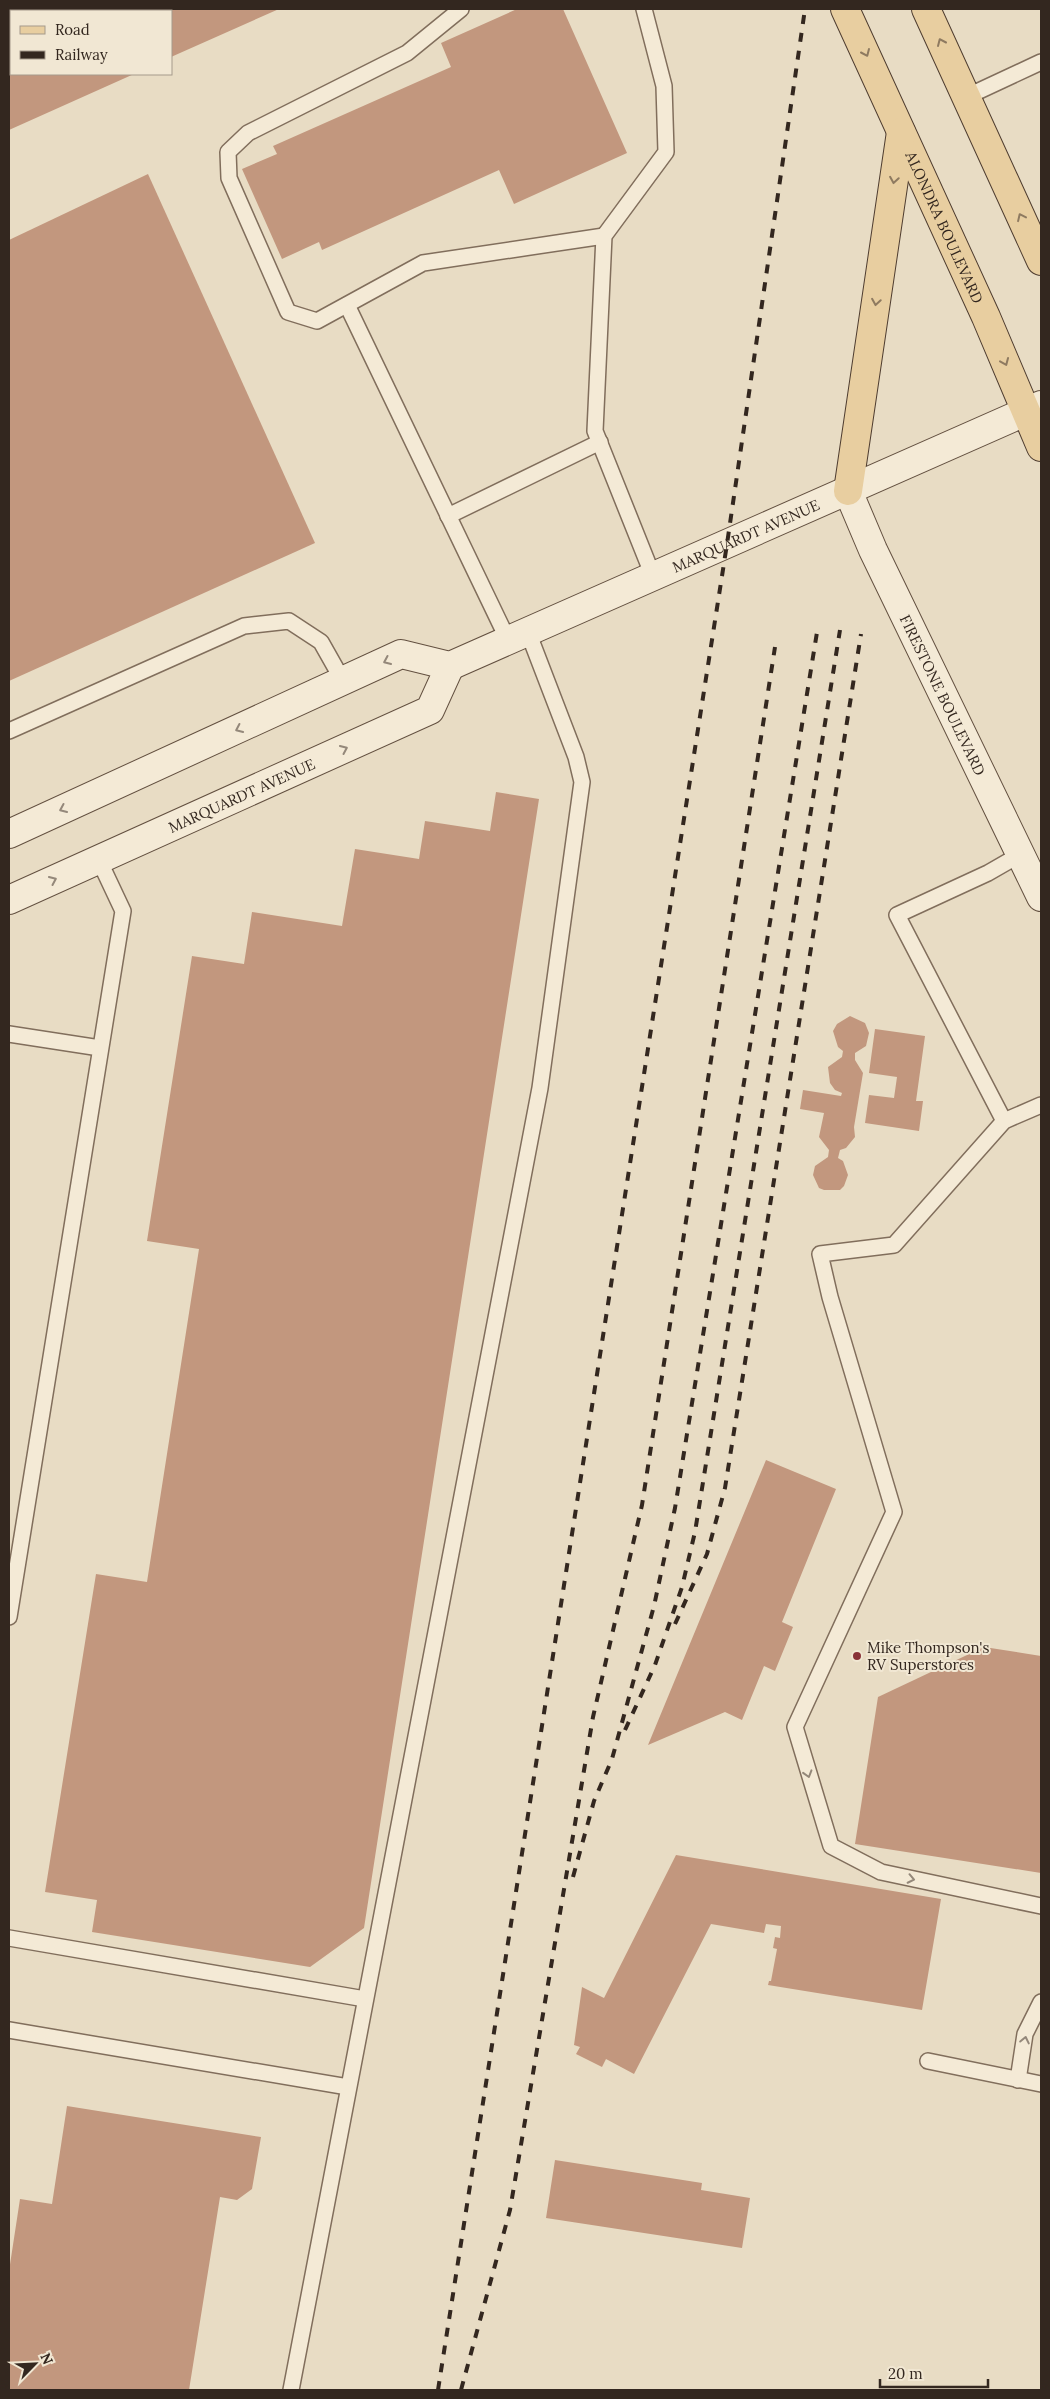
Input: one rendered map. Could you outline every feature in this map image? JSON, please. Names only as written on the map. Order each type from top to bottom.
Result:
[{"type":"main road","name":"ALONDRA BOULEVARD","points":[[845,9],[986,317],[1034,409],[1041,447]]},
{"type":"main road","points":[[926,9],[1041,261]]},
{"type":"main road","points":[[848,491],[902,132]]},
{"type":"main road","name":"MARQUARDT AVENUE","points":[[9,900],[430,710],[450,666],[1034,409]]},
{"type":"main road","name":"FIRESTONE BOULEVARD","points":[[848,491],[873,550],[1041,897]]},
{"type":"main road","points":[[9,834],[402,654],[450,666]]},
{"type":"lane","points":[[461,9],[407,53],[248,133],[228,152],[229,178],[288,312],[317,321],[423,263],[604,236]]},
{"type":"lane","points":[[644,9],[664,86],[666,152],[604,236],[595,431],[654,576]]},
{"type":"lane","points":[[966,97],[1041,62]]},
{"type":"lane","points":[[290,2390],[540,1088],[582,782],[576,757],[518,636],[448,516],[347,305]]},
{"type":"lane","points":[[448,516],[600,442]]},
{"type":"lane","points":[[9,731],[244,626],[288,621],[321,642],[343,681]]},
{"type":"lane","points":[[1004,1121],[897,915],[988,873],[1021,854]]},
{"type":"lane","points":[[9,1617],[123,911],[98,860]]},
{"type":"lane","points":[[9,1034],[100,1048]]},
{"type":"lane","points":[[1041,1105],[1004,1121],[894,1246],[820,1254],[830,1298],[894,1512],[795,1727],[831,1846],[881,1872],[1041,1906]]},
{"type":"lane","points":[[9,1938],[365,1999]]},
{"type":"lane","points":[[1018,2080],[1025,2034],[1041,2002]]},
{"type":"lane","points":[[9,2030],[348,2087]]},
{"type":"lane","points":[[928,2061],[1041,2084]]},
{"type":"building","points":[[9,9],[279,9],[172,57],[172,10],[10,10],[10,75],[132,75],[9,130]]},
{"type":"building","points":[[517,9],[563,9],[627,153],[514,204],[499,170],[322,250],[319,242],[282,259],[242,169],[277,154],[273,146],[451,67],[441,43]]},
{"type":"building","points":[[148,174],[315,543],[9,681],[9,240]]},
{"type":"building","points":[[496,792],[539,799],[364,1928],[310,1967],[92,1932],[97,1900],[45,1892],[96,1574],[147,1582],[199,1249],[147,1241],[192,956],[244,964],[252,912],[342,926],[355,849],[419,859],[425,821],[490,831]]},
{"type":"building","points":[[850,1016],[865,1023],[869,1033],[866,1046],[855,1053],[855,1060],[863,1073],[854,1127],[855,1137],[846,1148],[840,1150],[838,1158],[843,1161],[848,1175],[844,1186],[840,1190],[824,1190],[819,1188],[813,1175],[815,1166],[828,1157],[829,1150],[819,1137],[824,1113],[800,1109],[803,1090],[841,1096],[842,1093],[835,1090],[830,1083],[828,1067],[842,1057],[843,1051],[838,1047],[833,1031],[837,1024]]},
{"type":"building","points":[[875,1029],[925,1036],[916,1101],[923,1101],[919,1131],[865,1123],[869,1095],[894,1098],[897,1077],[869,1073]]},
{"type":"building","points":[[766,1460],[836,1489],[782,1622],[793,1627],[775,1671],[764,1666],[742,1720],[725,1712],[648,1745]]},
{"type":"building","points":[[984,1647],[1041,1656],[1041,1873],[855,1844],[878,1697]]},
{"type":"building","points":[[676,1855],[941,1899],[922,2010],[768,1985],[769,1981],[771,1981],[777,1949],[773,1948],[775,1937],[780,1938],[781,1926],[766,1924],[764,1933],[711,1924],[634,2074],[606,2059],[602,2067],[576,2054],[580,2047],[574,2045],[582,1987],[604,1998]]},
{"type":"building","points":[[67,2106],[261,2137],[252,2189],[237,2200],[220,2197],[189,2390],[9,2390],[9,2271],[20,2199],[52,2204]]},
{"type":"building","points":[[555,2160],[702,2183],[701,2190],[750,2198],[742,2248],[546,2218]]},
{"type":"railway","points":[[438,2390],[727,544],[805,9]]},
{"type":"railway","points":[[573,1877],[594,1801],[612,1759],[654,1606],[675,1508],[818,626]]},
{"type":"railway","points":[[625,1730],[655,1665],[682,1587],[695,1532],[840,630]]},
{"type":"railway","points":[[675,1624],[707,1554],[725,1488],[861,634]]},
{"type":"railway","points":[[461,2390],[510,2210],[593,1717],[642,1505],[775,647]]},
{"type":"place","name":"Mike Thompson's RV Superstores","points":[[857,1656]]}]
